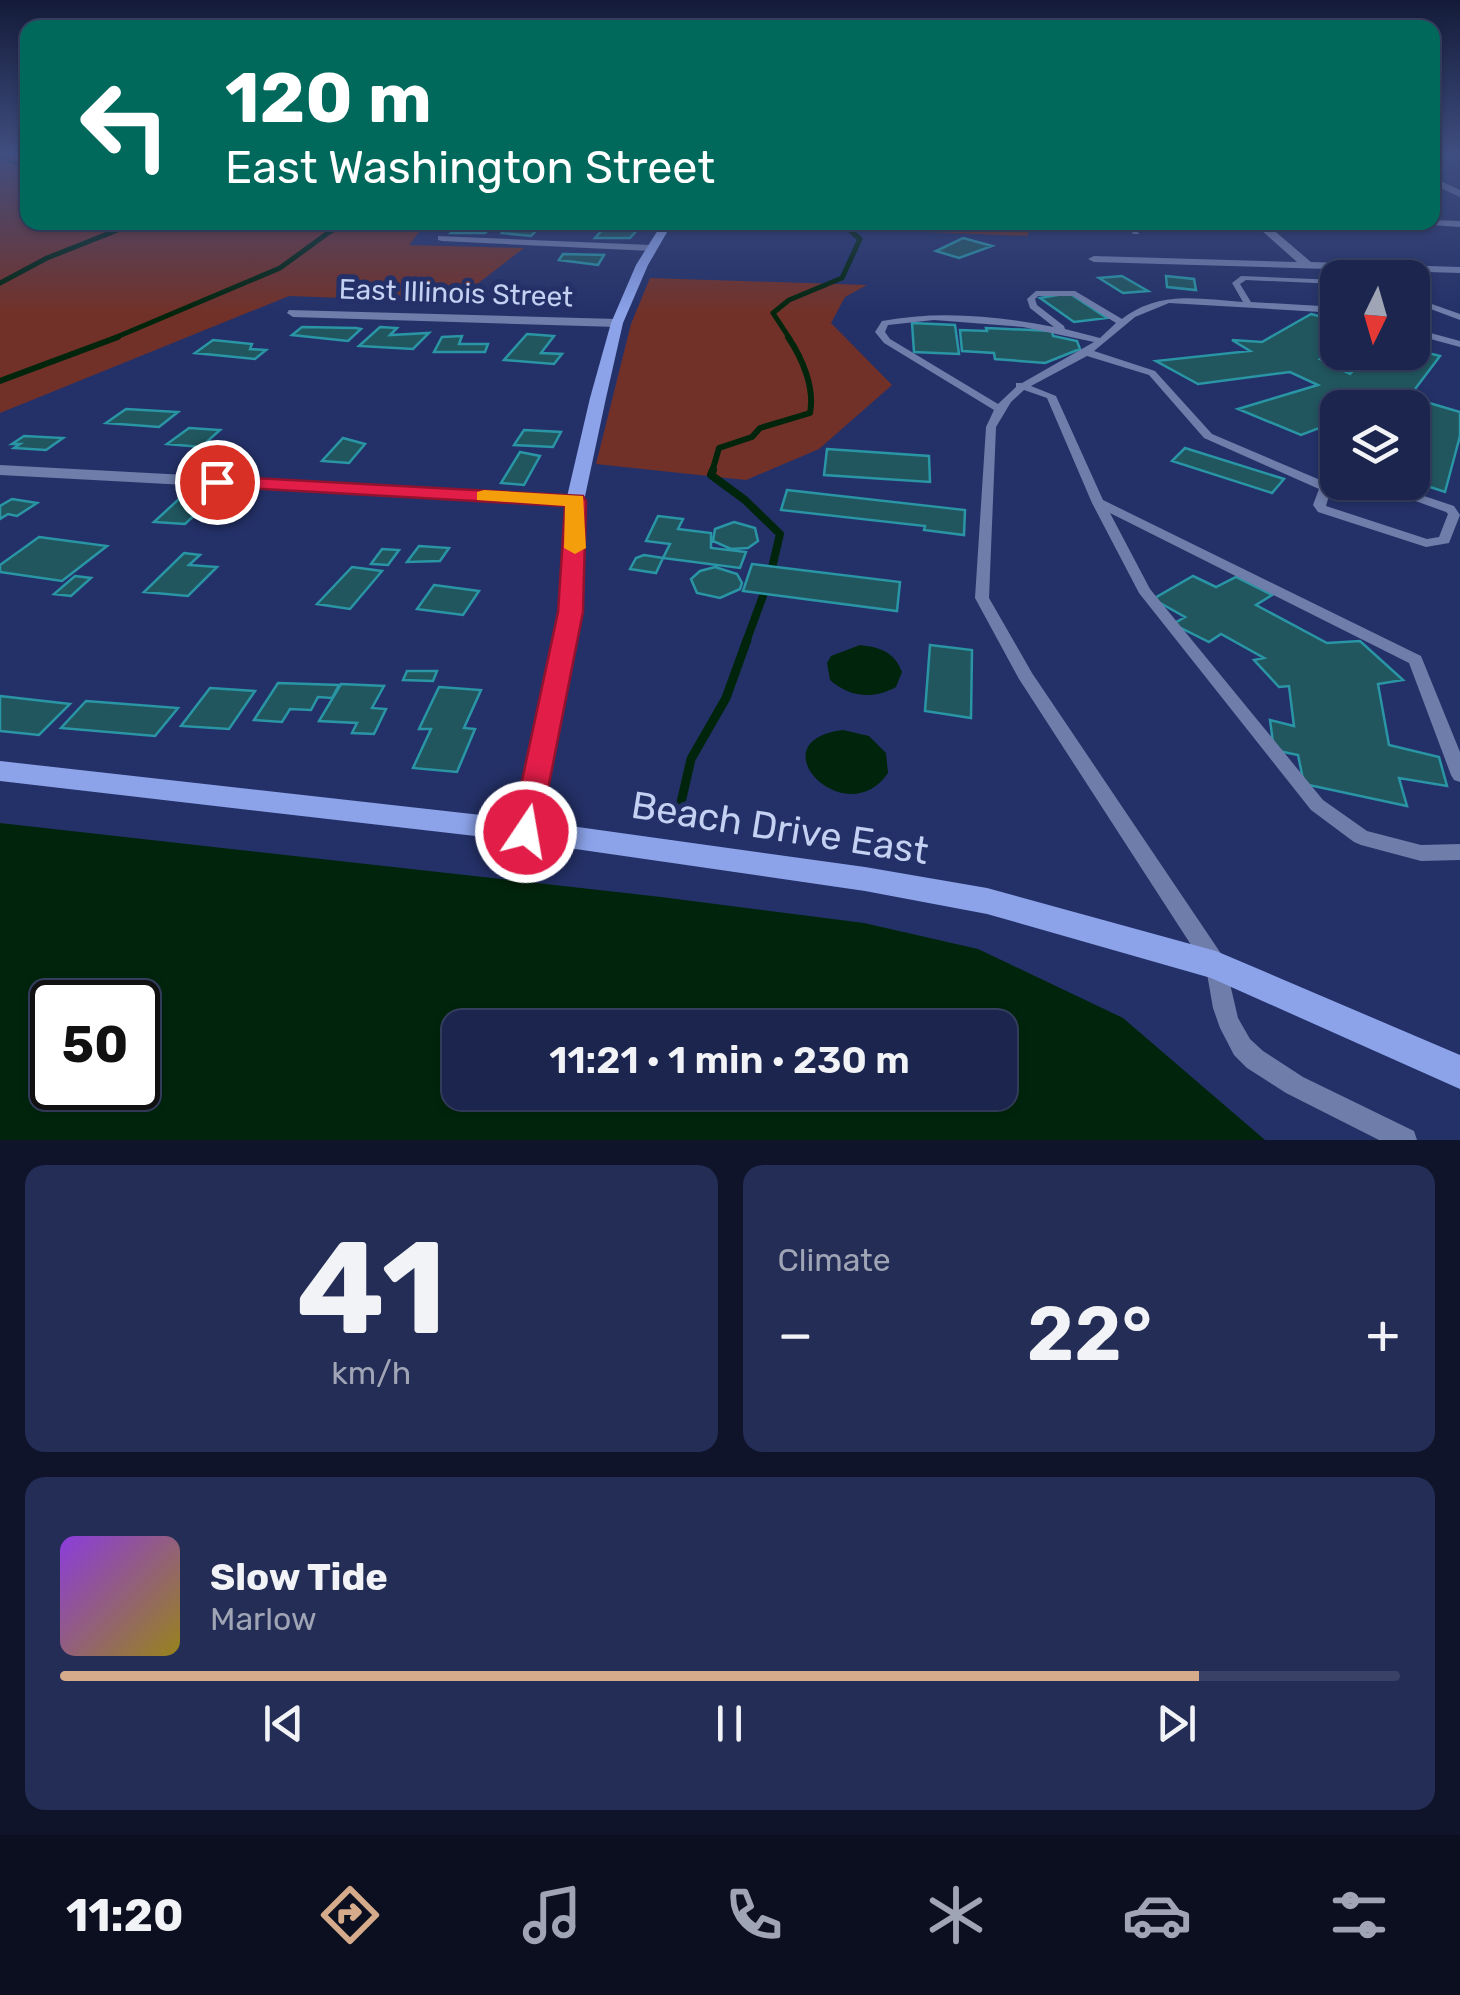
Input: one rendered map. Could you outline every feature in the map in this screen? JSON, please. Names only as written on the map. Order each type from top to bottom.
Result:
[{"type":"main road","points":[[526,832],[570,612],[576,501],[618,324],[663,230]]},
{"type":"main road","name":"Beach Drive East","points":[[0,771],[526,832],[865,879],[987,901],[1216,965],[1460,1072]]},
{"type":"street","points":[[1267,230],[1312,265]]},
{"type":"street","points":[[442,238],[651,248]]},
{"type":"street","points":[[1094,258],[1460,270]]},
{"type":"street","name":"East Illinois Street","points":[[293,313],[618,324]]},
{"type":"street","points":[[0,470],[576,501]]},
{"type":"lane","points":[[1312,265],[1320,271]]},
{"type":"lane","points":[[1247,302],[1236,283],[1244,278],[1320,281]]},
{"type":"lane","points":[[1062,328],[1033,306],[1036,294],[1076,293],[1122,322]]},
{"type":"lane","points":[[1320,308],[1168,300],[1141,306],[1086,352],[1020,385],[998,408],[992,427],[982,598],[1026,676],[1216,965],[1225,1013],[1242,1048],[1274,1072],[1406,1140]]},
{"type":"lane","points":[[1430,305],[1460,317]]},
{"type":"lane","points":[[998,408],[887,341],[880,332],[885,323],[936,318],[1062,328],[1100,341]]},
{"type":"lane","points":[[1430,336],[1460,344]]},
{"type":"lane","points":[[1086,352],[1152,373],[1208,436],[1320,478]]},
{"type":"lane","points":[[1020,385],[1051,396],[1098,503],[1144,590],[1317,805],[1361,837],[1421,853],[1460,852]]},
{"type":"lane","points":[[1321,500],[1319,504],[1328,512],[1426,542],[1444,540],[1454,514],[1423,500]]},
{"type":"lane","points":[[1098,503],[1416,660],[1460,775]]},
{"type":"shaded area","points":[[0,207],[20,207],[20,230],[421,230],[409,245],[524,248],[454,302],[289,296],[0,413]]},
{"type":"shaded area","points":[[896,230],[1029,230],[1027,236]]},
{"type":"shaded area","points":[[650,278],[867,285],[845,297],[831,323],[892,385],[819,449],[746,480],[596,464],[631,324]]},
{"type":"shaded area","points":[[860,645],[891,655],[902,672],[896,687],[862,695],[830,680],[827,663],[831,656]]},
{"type":"shaded area","points":[[843,730],[869,736],[886,753],[888,773],[870,789],[851,794],[832,790],[816,779],[807,765],[807,750],[818,738]]},
{"type":"shaded area","points":[[0,823],[864,923],[978,949],[1123,1018],[1265,1140],[0,1140]]},
{"type":"building","points":[[455,230],[488,230],[485,233],[451,233]]},
{"type":"building","points":[[505,230],[537,230],[531,236],[502,233]]},
{"type":"building","points":[[602,230],[637,230],[630,238],[595,238]]},
{"type":"building","points":[[963,238],[992,246],[959,258],[936,251]]},
{"type":"building","points":[[563,254],[604,255],[598,265],[559,260]]},
{"type":"building","points":[[1122,276],[1148,291],[1123,293],[1099,278]]},
{"type":"building","points":[[1166,276],[1194,279],[1196,290],[1167,287]]},
{"type":"building","points":[[1069,293],[1107,318],[1074,322],[1040,298]]},
{"type":"building","points":[[1311,314],[1320,316],[1320,370],[1350,374],[1354,370],[1429,370],[1414,390],[1320,390],[1320,428],[1301,435],[1238,409],[1318,385],[1290,372],[1198,384],[1156,361],[1250,351],[1232,340],[1262,342]]},
{"type":"building","points":[[912,323],[955,325],[959,354],[914,352]]},
{"type":"building","points":[[302,327],[361,329],[348,341],[292,335]]},
{"type":"building","points":[[380,327],[397,328],[390,335],[429,333],[413,349],[359,346]]},
{"type":"building","points":[[986,328],[1052,331],[1053,336],[1077,341],[1080,349],[1045,363],[995,359],[994,353],[962,351],[960,330],[987,331]]},
{"type":"building","points":[[527,334],[554,336],[541,353],[562,354],[554,364],[504,360]]},
{"type":"building","points":[[462,336],[459,344],[488,344],[485,352],[434,352],[442,337]]},
{"type":"building","points":[[213,340],[252,344],[250,349],[266,350],[255,359],[195,353]]},
{"type":"building","points":[[1430,354],[1440,356],[1430,369]]},
{"type":"building","points":[[1430,403],[1460,412],[1460,436],[1445,492],[1430,487]]},
{"type":"building","points":[[126,409],[178,412],[159,427],[106,423]]},
{"type":"building","points":[[189,428],[220,430],[201,447],[167,444]]},
{"type":"building","points":[[524,430],[561,432],[553,447],[514,445]]},
{"type":"building","points":[[24,436],[63,438],[46,450],[14,448],[20,444],[12,444]]},
{"type":"building","points":[[343,438],[365,444],[349,463],[322,461]]},
{"type":"building","points":[[1185,448],[1284,479],[1272,493],[1172,461]]},
{"type":"building","points":[[827,449],[929,456],[930,482],[824,475]]},
{"type":"building","points":[[520,452],[540,456],[524,485],[501,483]]},
{"type":"building","points":[[787,490],[965,510],[964,535],[924,530],[925,526],[781,510]]},
{"type":"building","points":[[180,498],[211,500],[185,524],[154,522]]},
{"type":"building","points":[[12,499],[37,503],[17,516],[8,514],[0,519],[0,506]]},
{"type":"building","points":[[658,516],[683,519],[678,529],[711,533],[711,548],[746,552],[740,568],[663,558],[670,544],[646,541]]},
{"type":"building","points":[[734,522],[755,528],[758,541],[748,548],[731,549],[713,541],[715,529]]},
{"type":"building","points":[[39,537],[107,546],[62,581],[0,572],[0,565]]},
{"type":"building","points":[[419,546],[449,548],[440,561],[407,562]]},
{"type":"building","points":[[382,549],[399,550],[388,565],[371,564]]},
{"type":"building","points":[[184,553],[200,555],[189,565],[217,567],[188,596],[144,592]]},
{"type":"building","points":[[636,558],[663,558],[656,573],[630,569]]},
{"type":"building","points":[[752,564],[900,582],[897,611],[743,591]]},
{"type":"building","points":[[352,567],[382,571],[350,609],[317,604]]},
{"type":"building","points":[[715,567],[737,574],[742,583],[740,589],[720,598],[697,593],[691,579],[700,571]]},
{"type":"building","points":[[75,576],[91,578],[71,596],[54,594]]},
{"type":"building","points":[[1193,576],[1216,587],[1236,577],[1272,595],[1256,605],[1327,643],[1360,641],[1403,680],[1378,684],[1389,745],[1439,757],[1447,786],[1399,778],[1407,806],[1304,784],[1298,755],[1274,750],[1270,720],[1294,726],[1289,686],[1279,687],[1254,660],[1264,658],[1221,634],[1209,642],[1173,624],[1185,617],[1153,599]]},
{"type":"building","points":[[434,585],[479,591],[463,615],[417,609]]},
{"type":"building","points":[[930,645],[972,650],[971,718],[925,711]]},
{"type":"building","points":[[407,671],[437,671],[433,681],[403,680]]},
{"type":"building","points":[[278,683],[339,685],[332,698],[318,697],[311,710],[290,709],[282,722],[254,720]]},
{"type":"building","points":[[341,684],[384,686],[372,708],[386,709],[374,734],[352,733],[357,723],[319,721]]},
{"type":"building","points":[[439,687],[481,690],[464,728],[475,729],[457,772],[413,768],[431,729],[419,729]]},
{"type":"building","points":[[210,688],[255,691],[229,729],[181,726]]},
{"type":"building","points":[[0,696],[70,704],[39,735],[0,731]]},
{"type":"building","points":[[86,701],[178,708],[155,736],[61,728]]},
{"type":"waterway","points":[[104,236],[119,230]]},
{"type":"waterway","points":[[326,234],[334,230]]},
{"type":"waterway","points":[[849,230],[856,236]]},
{"type":"waterway","points":[[0,283],[47,258],[110,233]]},
{"type":"waterway","points":[[790,339],[773,313],[789,300],[842,278],[860,239],[853,233]]},
{"type":"waterway","points":[[112,339],[280,268],[326,234]]},
{"type":"waterway","points":[[0,381],[118,337]]},
{"type":"waterway","points":[[712,472],[719,448],[752,437],[760,428],[810,413],[806,373],[788,337]]},
{"type":"waterway","points":[[713,470],[711,475],[745,500],[780,534],[771,572]]},
{"type":"waterway","points":[[746,642],[767,585]]},
{"type":"waterway","points":[[677,820],[691,759],[726,698],[747,640]]},
{"type":"slow traffic","points":[[484,496],[576,501],[575,548]]},
{"type":"route","points":[[217,482],[576,501],[570,612],[526,832]]}]
